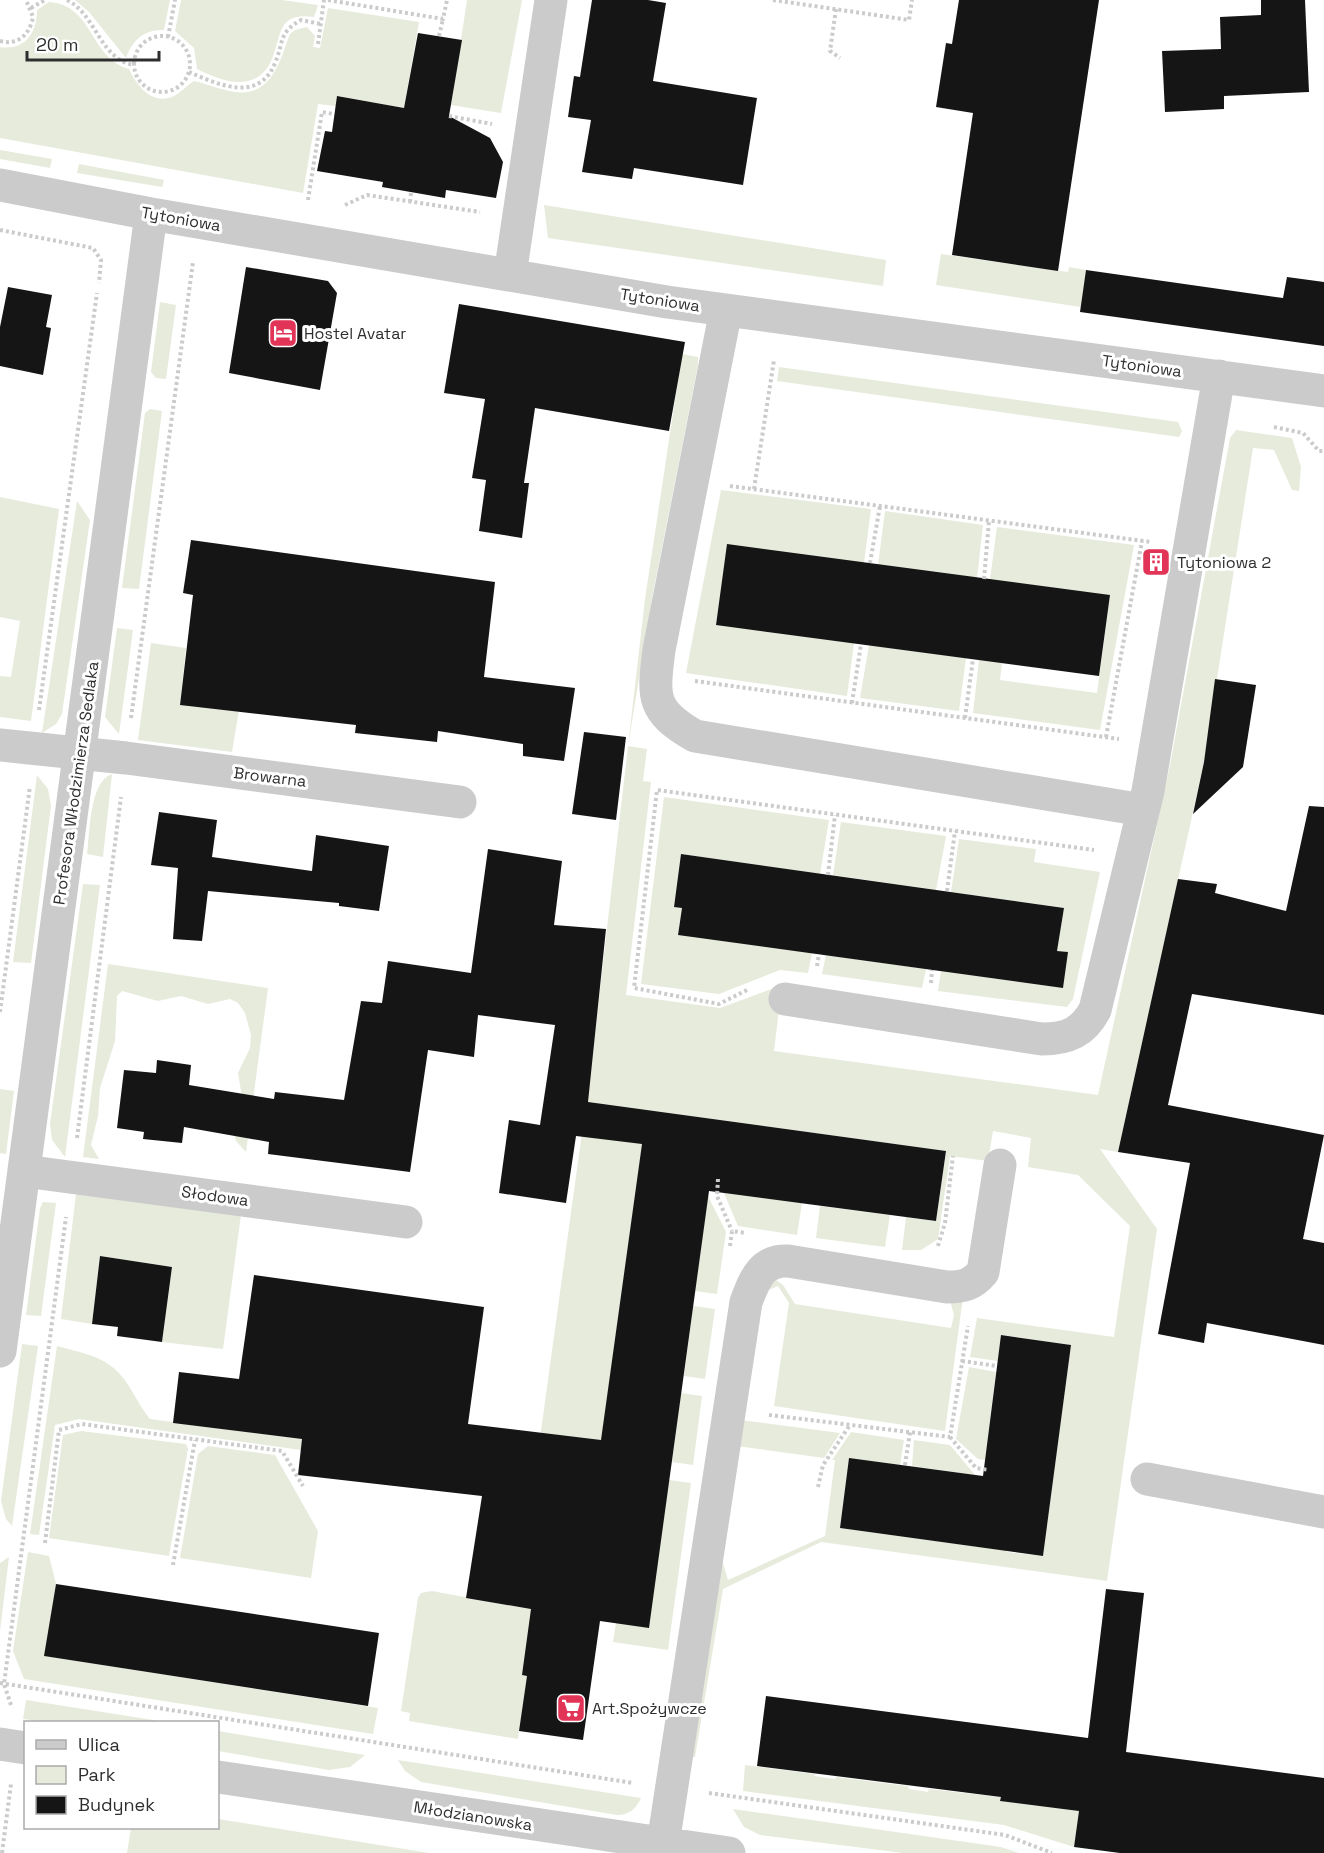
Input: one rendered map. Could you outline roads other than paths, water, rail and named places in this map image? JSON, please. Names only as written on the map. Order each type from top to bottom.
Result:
[{"type":"street","points":[[510,275],[551,0]]},
{"type":"street","name":"Tytoniowa","points":[[0,185],[199,223],[726,310],[1324,391]]},
{"type":"street","name":"Profesora Włodzimierza Sedlaka","points":[[0,1351],[150,214]]},
{"type":"street","points":[[726,310],[659,650],[654,688],[655,700],[672,723],[695,736],[1133,808]]},
{"type":"street","points":[[785,999],[1042,1039],[1057,1039],[1072,1035],[1086,1026],[1095,1011],[1133,808],[1157,744],[1219,376]]},
{"type":"street","name":"Browarna","points":[[0,745],[126,758],[460,802]]},
{"type":"street","points":[[663,1844],[746,1302],[759,1273],[766,1265],[775,1261],[788,1261],[947,1287],[962,1287],[974,1283],[983,1272],[1000,1165]]},
{"type":"street","name":"Słodowa","points":[[24,1171],[406,1222]]},
{"type":"street","points":[[1147,1479],[1324,1512]]},
{"type":"street","name":"Młodzianowska","points":[[219,1777],[729,1853]]},
{"type":"place","name":"Hostel Avatar","points":[[283,333]]},
{"type":"place","name":"Tytoniowa 2","points":[[1156,562]]},
{"type":"place","name":"Art.Spożywcze","points":[[571,1708]]}]
